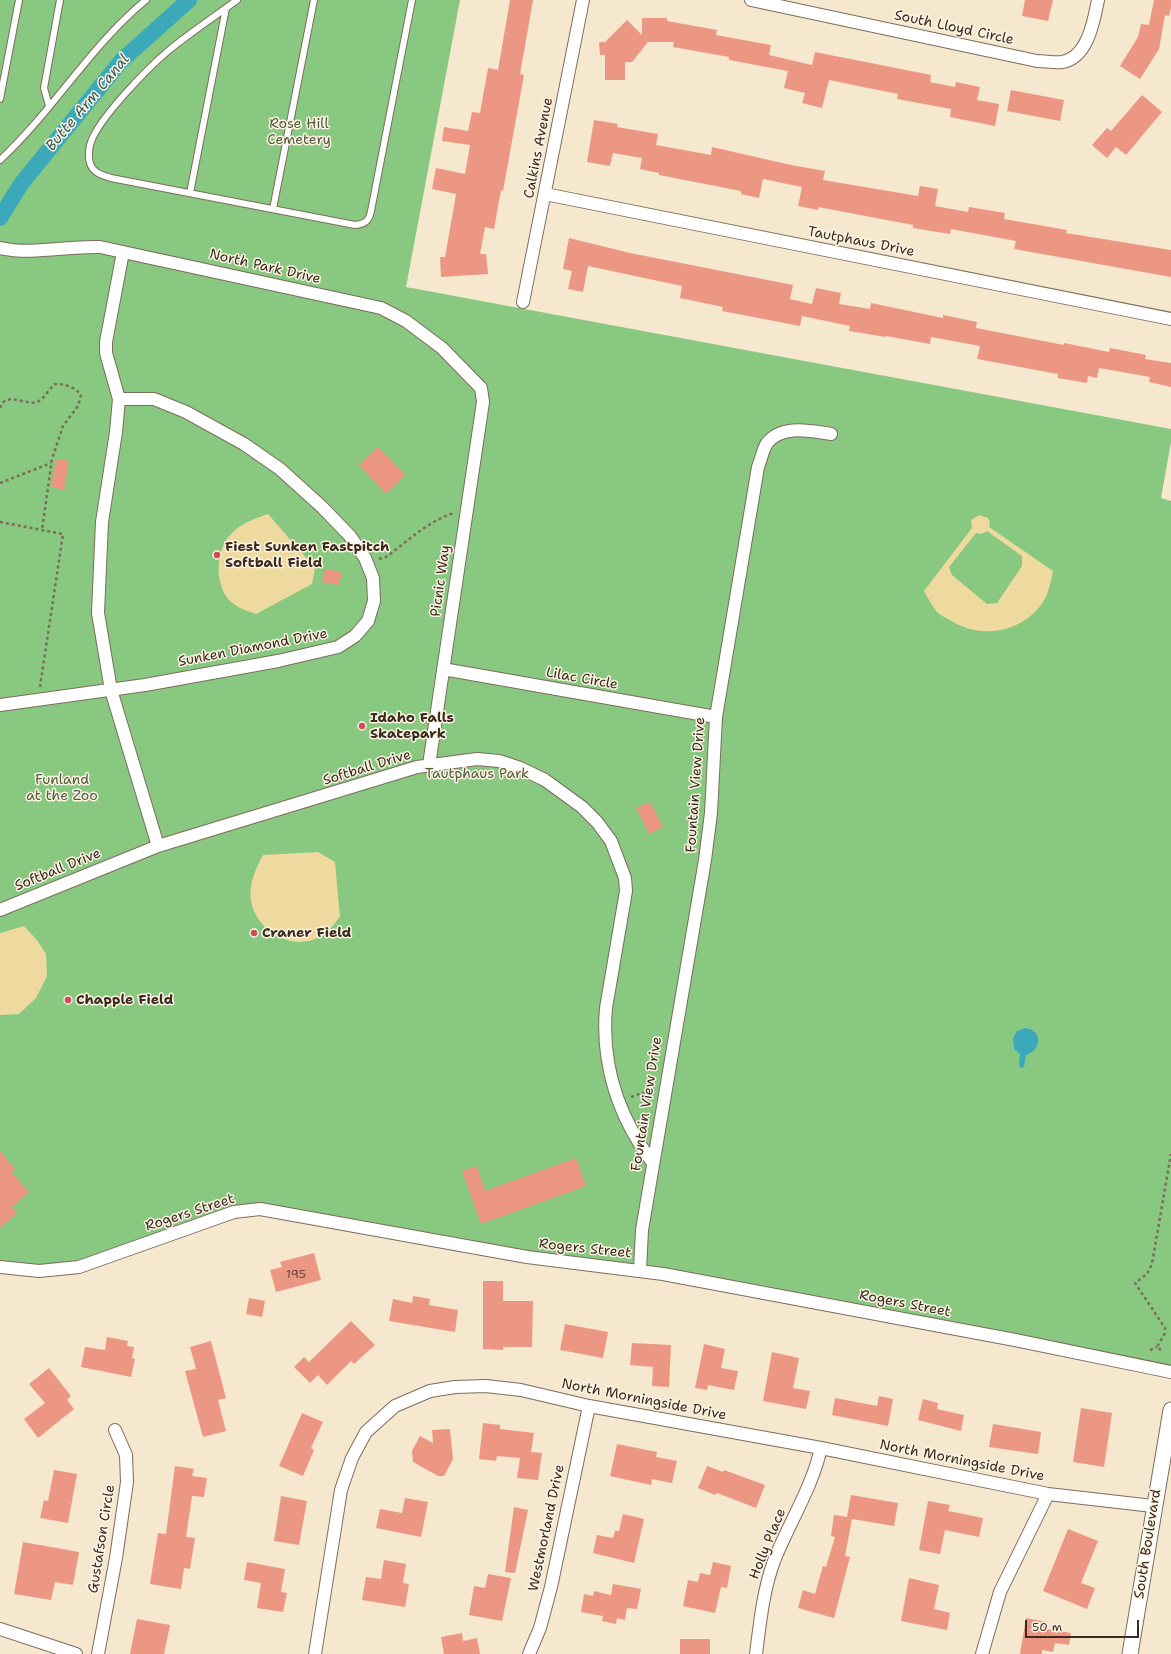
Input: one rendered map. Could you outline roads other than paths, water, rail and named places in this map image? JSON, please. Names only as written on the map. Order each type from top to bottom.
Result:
[{"type":"street","name":"Calkins Avenue","points":[[523,302],[583,0]]},
{"type":"street","name":"South Lloyd Circle","points":[[751,0],[1037,61],[1062,62],[1069,60],[1080,51],[1091,32],[1098,0]]},
{"type":"street","name":"Tautphaus Drive","points":[[545,194],[1171,319]]},
{"type":"street","name":"North Park Drive","points":[[0,248],[32,252],[93,247],[123,252],[381,308],[406,321],[442,348],[481,388],[483,402]]},
{"type":"street","points":[[123,252],[106,342],[106,353],[119,399],[116,432],[102,522],[98,613],[111,690],[158,846]]},
{"type":"street","name":"Sunken Diamond Drive","points":[[0,705],[111,690],[278,661],[338,647],[355,636],[368,621],[374,601],[373,578],[367,562],[350,536],[322,507],[280,469],[244,444],[186,412],[154,399],[119,399]]},
{"type":"street","name":"Picnic Way","points":[[429,765],[483,402]]},
{"type":"street","name":"Fountain View Drive","points":[[640,1270],[642,1230],[705,860],[711,813],[716,717],[758,467],[767,444],[781,432],[805,430],[831,434]]},
{"type":"street","name":"Lilac Circle","points":[[443,670],[716,717]]},
{"type":"street","name":"Softball Drive","points":[[0,910],[158,846],[417,767],[477,759],[500,761],[520,768],[545,780],[582,807],[598,822],[611,841],[625,878],[626,891],[606,1008],[604,1028],[606,1050],[614,1087],[619,1101],[636,1140],[653,1163]]},
{"type":"street","name":"Rogers Street","points":[[0,1267],[39,1271],[80,1267],[234,1212],[260,1209],[527,1258],[602,1268],[640,1270],[1015,1340],[1171,1372]]},
{"type":"street","name":"North Morningside Drive","points":[[315,1654],[341,1490],[350,1465],[366,1432],[395,1406],[430,1391],[455,1387],[486,1386],[520,1390],[589,1406],[821,1448],[1048,1494],[1153,1506]]},
{"type":"street","name":"Westmorland Drive","points":[[529,1654],[540,1628],[549,1593],[589,1406]]},
{"type":"street","name":"South Boulevard","points":[[1130,1654],[1153,1506],[1171,1410]]},
{"type":"street","name":"Gustafson Circle","points":[[98,1654],[116,1558],[127,1482],[126,1455],[115,1430]]},
{"type":"street","name":"Holly Place","points":[[756,1654],[764,1594],[774,1562],[816,1467],[821,1448]]},
{"type":"street","points":[[982,1654],[1000,1592],[1048,1494]]},
{"type":"street","points":[[0,1629],[76,1654]]},
{"type":"lane","points":[[0,99],[19,0]]},
{"type":"lane","points":[[49,106],[44,88],[60,0]]},
{"type":"lane","points":[[0,160],[15,146],[130,14],[146,0]]},
{"type":"lane","points":[[237,0],[168,52],[137,81],[107,116],[91,140],[89,151],[90,163],[98,174],[111,178],[355,225],[363,224],[369,219],[412,0]]},
{"type":"lane","points":[[273,209],[314,0]]},
{"type":"lane","points":[[190,193],[226,8]]},
{"type":"water","points":[[1025,1028],[1035,1032],[1038,1040],[1035,1049],[1026,1055],[1024,1067],[1021,1068],[1019,1065],[1020,1054],[1014,1049],[1013,1038],[1017,1031]]},
{"type":"waterway","name":"Butte Arm Canal","points":[[0,218],[21,184],[122,60],[189,0]]},
{"type":"place","name":"Fiest Sunken Fastpitch Softball Field","points":[[217,555]]},
{"type":"place","name":"Idaho Falls Skatepark","points":[[362,726]]},
{"type":"place","name":"Craner Field","points":[[254,933]]},
{"type":"place","name":"Chapple Field","points":[[68,1000]]},
{"type":"park label","name":"Rose Hill Cemetery","points":[[299,132]]},
{"type":"park label","name":"Tautphaus Park","points":[[477,774]]},
{"type":"park label","name":"Funland at the Zoo","points":[[62,788]]}]
